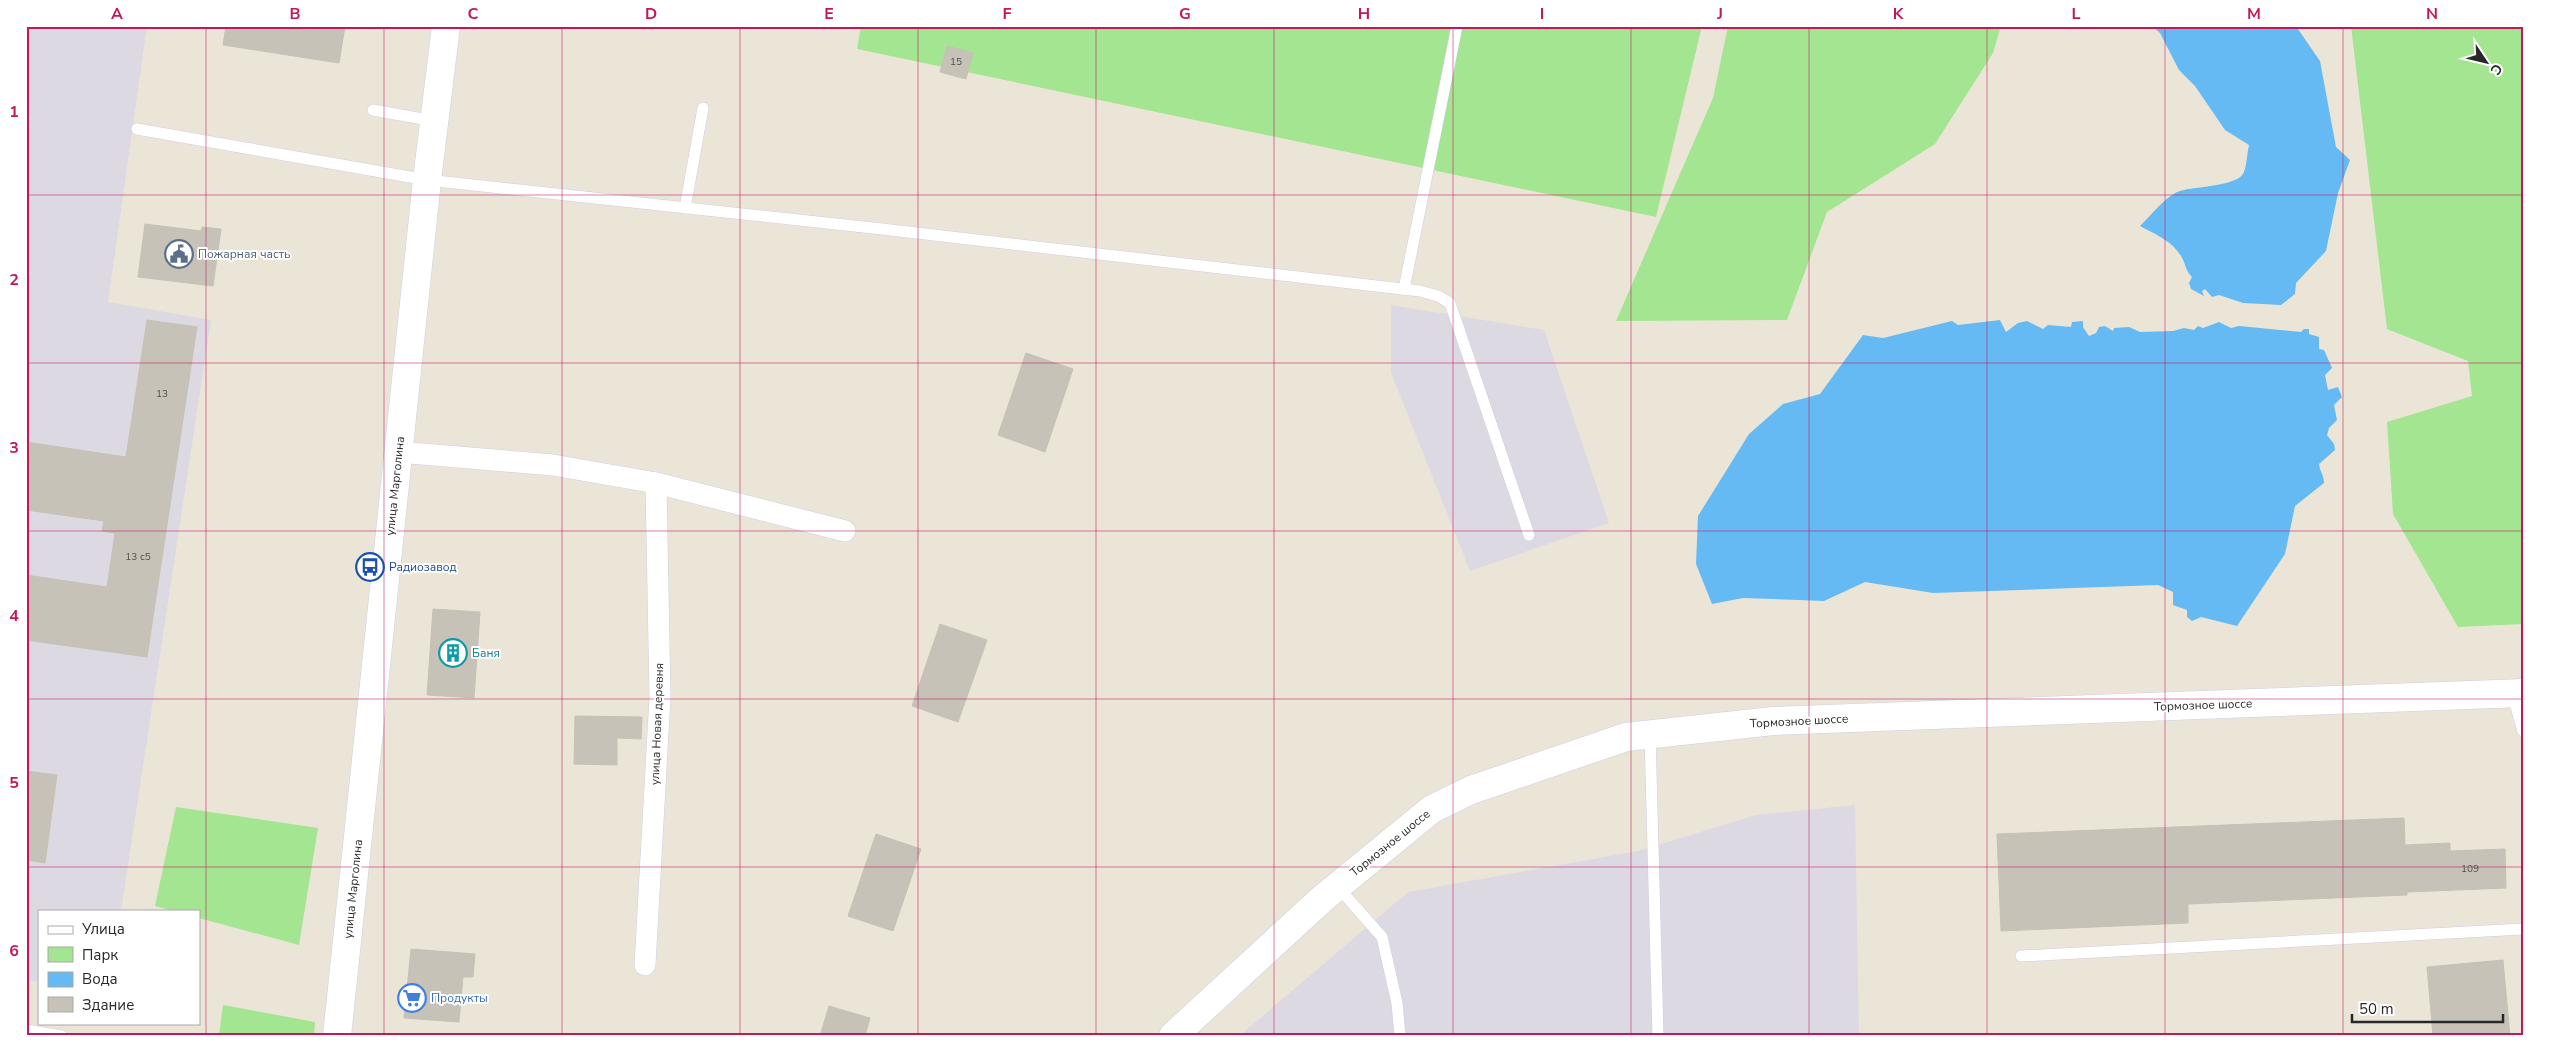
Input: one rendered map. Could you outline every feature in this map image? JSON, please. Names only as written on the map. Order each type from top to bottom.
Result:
[{"type":"street","name":"улица Марголина","points":[[337,1036],[427,180],[446,26]]},
{"type":"street","points":[[398,452],[553,465],[656,483],[845,532]]},
{"type":"street","name":"улица Новая деревня","points":[[645,965],[660,697],[656,483]]},
{"type":"street","name":"Тормозное шоссе","points":[[1174,1036],[1338,886],[1432,809],[1471,790],[1591,747],[1626,737],[1773,721],[2517,693]]},
{"type":"lane","points":[[1404,289],[1457,26]]},
{"type":"lane","points":[[685,208],[703,108]]},
{"type":"lane","points":[[373,110],[434,121]]},
{"type":"lane","points":[[137,129],[427,180],[1404,289],[1438,296],[1450,303],[1529,535]]},
{"type":"lane","points":[[2517,693],[2523,731]]},
{"type":"lane","points":[[1650,734],[1658,1036]]},
{"type":"lane","points":[[1338,886],[1382,937],[1397,1003],[1400,1036]]},
{"type":"lane","points":[[2021,956],[2523,929]]},
{"type":"lane","points":[[26,1030],[62,1036]]},
{"type":"shaded area","points":[[26,26],[147,26],[108,302],[211,320],[121,910],[38,910],[38,982],[26,980]]},
{"type":"shaded area","points":[[1391,305],[1544,330],[1609,523],[1470,571],[1391,373]]},
{"type":"shaded area","points":[[1855,805],[1859,1036],[1239,1036],[1408,892],[1638,851],[1756,815]]},
{"type":"green space","points":[[861,26],[1702,26],[1656,217],[857,49]]},
{"type":"green space","points":[[1728,26],[2001,26],[1993,53],[1935,144],[1827,212],[1787,320],[1616,321],[1713,98]]},
{"type":"green space","points":[[2351,26],[2523,26],[2523,624],[2458,627],[2393,514],[2387,422],[2472,396],[2468,361],[2387,329]]},
{"type":"green space","points":[[176,807],[318,828],[299,945],[200,918],[200,910],[169,910],[155,906]]},
{"type":"green space","points":[[223,1005],[315,1022],[314,1036],[219,1036]]},
{"type":"water","points":[[2152,26],[2299,26],[2298,29],[2320,61],[2336,147],[2350,160],[2338,193],[2326,251],[2296,283],[2295,294],[2281,305],[2243,303],[2219,295],[2212,297],[2205,289],[2202,291],[2204,296],[2191,289],[2189,283],[2192,277],[2183,259],[2173,246],[2163,238],[2140,226],[2164,202],[2180,191],[2234,181],[2240,177],[2245,169],[2249,145],[2225,130],[2195,86],[2179,70],[2160,33]]},
{"type":"water","points":[[2000,320],[2006,332],[2018,323],[2027,321],[2043,329],[2048,325],[2071,327],[2072,322],[2083,321],[2083,327],[2089,336],[2096,333],[2099,327],[2105,326],[2113,331],[2114,328],[2129,327],[2140,332],[2173,331],[2184,328],[2194,330],[2198,326],[2203,328],[2219,322],[2231,328],[2239,326],[2301,332],[2304,329],[2309,329],[2309,334],[2319,337],[2319,349],[2324,350],[2332,368],[2325,375],[2328,390],[2338,387],[2342,397],[2334,405],[2337,420],[2329,428],[2327,435],[2334,444],[2335,450],[2319,464],[2324,483],[2295,506],[2285,554],[2237,626],[2201,617],[2192,621],[2187,617],[2187,610],[2173,605],[2173,592],[2158,585],[1933,593],[1865,582],[1824,601],[1743,598],[1712,604],[1696,564],[1698,516],[1749,434],[1783,404],[1820,394],[1863,335],[1883,338],[1952,321],[1958,325]]},
{"type":"building","points":[[226,26],[345,26],[339,63],[223,45]]},
{"type":"building","points":[[947,46],[973,53],[966,79],[940,72]]},
{"type":"building","name":"Пожарная часть","points":[[145,224],[201,231],[202,227],[221,229],[213,286],[138,277]]},
{"type":"building","points":[[147,320],[197,327],[147,657],[26,640],[26,575],[107,587],[115,533],[102,531],[104,521],[26,510],[26,442],[126,457]]},
{"type":"building","points":[[1026,353],[1073,369],[1045,452],[998,435]]},
{"type":"building","name":"Баня","points":[[433,609],[480,612],[474,698],[427,695]]},
{"type":"building","points":[[940,624],[987,640],[958,722],[912,706]]},
{"type":"building","points":[[575,716],[642,717],[641,739],[617,738],[617,765],[574,764]]},
{"type":"building","points":[[26,771],[57,775],[45,863],[26,860]]},
{"type":"building","points":[[2404,818],[2405,845],[2450,843],[2450,851],[2505,849],[2506,888],[2407,892],[2407,895],[2188,904],[2188,923],[2001,931],[1997,834]]},
{"type":"building","points":[[876,834],[921,849],[893,931],[848,916]]},
{"type":"building","points":[[411,949],[475,954],[473,977],[463,977],[459,1022],[404,1018]]},
{"type":"building","points":[[2503,960],[2510,1036],[2433,1036],[2427,967]]},
{"type":"building","points":[[829,1006],[870,1018],[865,1036],[820,1036]]},
{"type":"place","name":"Пожарная часть","points":[[179,254]]},
{"type":"place","name":"Радиозавод","points":[[370,567]]},
{"type":"place","name":"Баня","points":[[453,653]]},
{"type":"place","name":"Продукты","points":[[412,998]]}]
